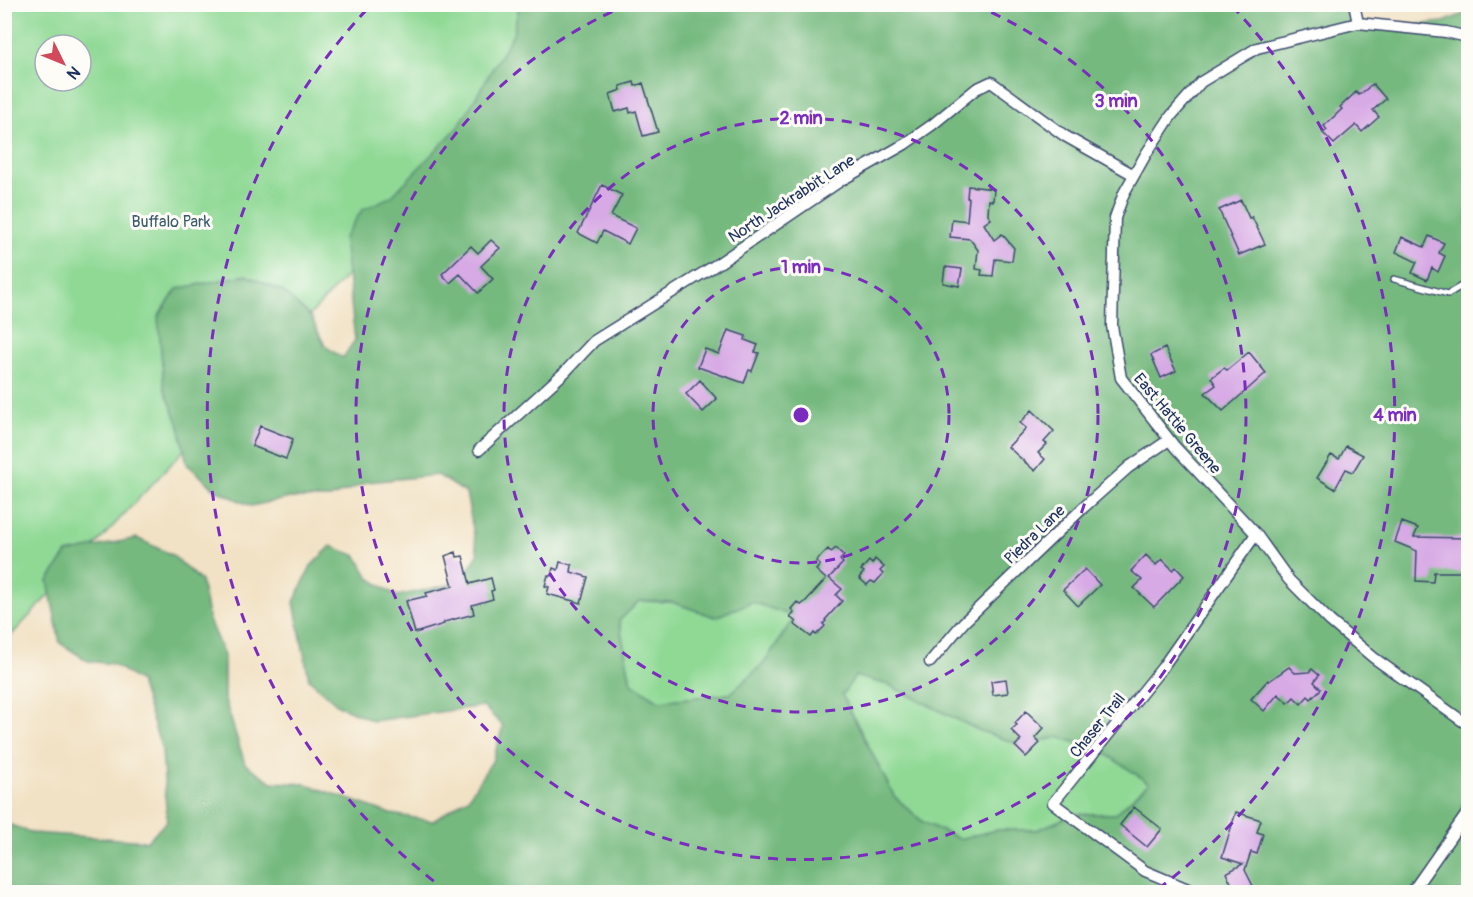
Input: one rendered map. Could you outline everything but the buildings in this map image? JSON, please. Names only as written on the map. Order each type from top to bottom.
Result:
[{"type":"street","points":[[1354,4],[1358,23]]},
{"type":"street","name":"East Hattie Greene","points":[[1468,37],[1446,32],[1358,23],[1257,48],[1201,82],[1172,116],[1146,154],[1124,193],[1115,218],[1112,326],[1122,378],[1169,440],[1256,534],[1289,580],[1330,621],[1374,658],[1468,725]]},
{"type":"street","name":"North Jackrabbit Lane","points":[[479,450],[565,372],[594,341],[685,285],[840,181],[905,144],[976,89],[990,82],[1065,136],[1134,175]]},
{"type":"street","name":"Piedra Lane","points":[[930,662],[964,622],[1084,507],[1130,467],[1169,440]]},
{"type":"street","name":"Chaser Trail","points":[[1188,889],[1145,871],[1053,803],[1162,668],[1256,534]]},
{"type":"street","points":[[1412,892],[1468,812]]},
{"type":"lane","points":[[1394,279],[1448,294],[1468,282]]},
{"type":"green space","points":[[1343,4],[1345,11],[1373,29],[1444,22],[1468,12],[1468,892],[5,892],[5,823],[33,833],[147,841],[167,821],[162,750],[140,682],[113,664],[88,661],[60,643],[48,581],[67,553],[137,538],[172,555],[201,581],[209,620],[224,656],[224,697],[245,764],[272,782],[305,784],[391,814],[433,821],[468,798],[493,760],[503,726],[483,706],[373,721],[338,705],[309,679],[294,602],[311,566],[331,546],[357,556],[369,578],[397,596],[459,583],[478,555],[466,493],[438,475],[367,482],[330,498],[290,498],[251,506],[216,490],[187,464],[179,425],[164,388],[158,317],[177,289],[246,275],[282,291],[311,317],[325,346],[343,358],[355,340],[344,238],[362,210],[392,196],[459,126],[513,34],[519,5]],"holes":[[[639,601],[672,602],[715,617],[752,602],[795,617],[764,663],[730,694],[659,701],[631,683],[619,621]],[[855,676],[889,685],[978,730],[1021,745],[1060,737],[1103,752],[1149,783],[1115,814],[1075,814],[1037,830],[997,830],[959,839],[923,822],[894,796],[842,695]]]},
{"type":"green space","name":"Buffalo Park","points":[[5,5],[599,5],[5,642]]},
{"type":"green space","points":[[639,601],[672,602],[715,617],[752,601],[795,616],[764,663],[730,694],[659,701],[631,683],[619,621]]},
{"type":"green space","points":[[855,676],[889,685],[978,730],[1021,745],[1060,737],[1103,752],[1149,783],[1115,814],[1075,814],[1037,830],[997,830],[959,839],[923,822],[894,796],[842,695]]}]
